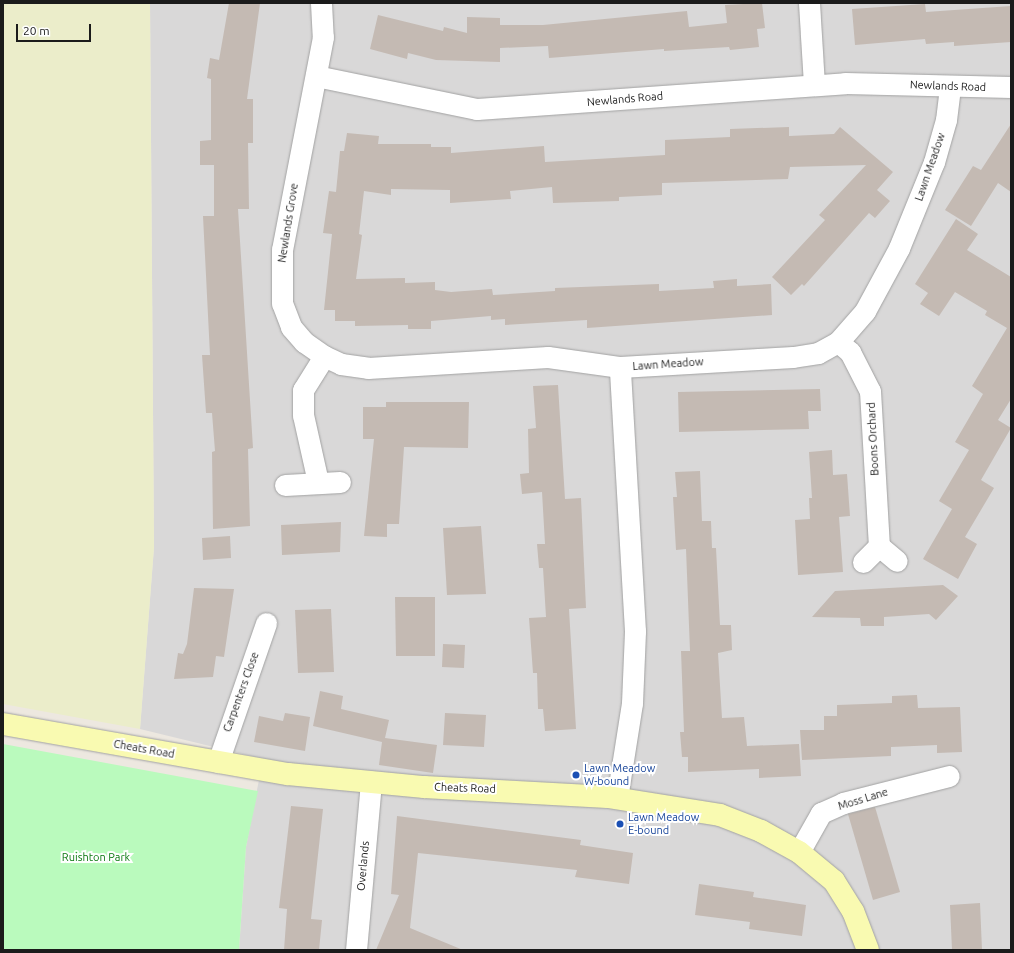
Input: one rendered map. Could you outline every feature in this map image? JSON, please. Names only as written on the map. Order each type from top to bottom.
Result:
[{"type":"street","points":[[316,76],[323,37],[321,3]]},
{"type":"street","points":[[809,3],[814,84]]},
{"type":"street","name":"Newlands Road","points":[[316,76],[477,109],[814,84],[1011,87]]},
{"type":"street","name":"Newlands Grove","points":[[316,76],[288,211],[280,280],[282,303],[292,327],[304,342],[324,356],[341,364],[368,368],[548,357],[620,368]]},
{"type":"street","name":"Lawn Meadow","points":[[616,798],[632,703],[635,631],[620,368],[793,357],[818,353],[838,342],[864,311],[899,248],[934,162],[946,120],[950,86]]},
{"type":"street","name":"Boons Orchard","points":[[838,342],[850,352],[870,391],[879,546]]},
{"type":"street","points":[[318,482],[303,415],[303,390],[324,356]]},
{"type":"street","points":[[285,485],[340,482]]},
{"type":"street","points":[[864,562],[879,546],[897,561]]},
{"type":"street","name":"Carpenters Close","points":[[218,762],[266,623]]},
{"type":"street","name":"Cheats Road","points":[[3,724],[288,774],[371,782],[616,798],[720,815],[760,831],[799,852],[834,881],[853,911],[868,950]]},
{"type":"street","name":"Moss Lane","points":[[799,852],[821,813],[843,803],[948,776]]},
{"type":"street","name":"Overlands","points":[[356,950],[371,782]]},
{"type":"shaded area","points":[[150,3],[1011,3],[1011,950],[239,950],[246,847],[263,759],[140,729],[154,547]]},
{"type":"green space","points":[[3,3],[150,3],[154,547],[140,729],[3,704]]},
{"type":"green space","name":"Ruishton Park","points":[[3,744],[258,791],[246,847],[239,950],[3,950]]},
{"type":"building","points":[[229,3],[260,3],[247,99],[253,99],[253,143],[248,143],[249,209],[238,209],[253,448],[248,449],[250,526],[213,529],[212,452],[215,451],[212,413],[206,413],[202,355],[210,355],[203,216],[214,216],[214,165],[200,165],[200,141],[211,140],[211,79],[207,78],[210,58],[219,60]]},
{"type":"building","points":[[762,3],[765,28],[757,29],[759,47],[730,50],[729,47],[664,51],[664,49],[549,58],[548,46],[500,48],[500,62],[436,60],[408,53],[407,59],[370,49],[378,15],[443,31],[444,27],[467,33],[467,17],[500,18],[500,25],[543,25],[687,11],[689,27],[727,23],[725,5]]},
{"type":"building","points":[[925,4],[926,12],[1011,6],[1011,42],[954,46],[954,42],[926,44],[925,39],[855,45],[852,9]]},
{"type":"building","points":[[1011,124],[1011,192],[998,183],[971,226],[945,210],[973,166],[981,170]]},
{"type":"building","points":[[789,127],[789,136],[834,134],[840,127],[893,172],[877,190],[890,201],[875,218],[869,213],[804,286],[802,284],[791,295],[772,277],[825,220],[819,215],[866,165],[790,167],[788,179],[662,183],[662,195],[619,197],[619,201],[553,203],[552,187],[510,191],[511,199],[450,203],[450,190],[391,189],[391,195],[364,191],[359,234],[362,235],[356,279],[405,278],[405,283],[435,282],[435,290],[451,292],[492,289],[493,295],[555,291],[555,288],[659,284],[659,291],[714,288],[713,281],[737,279],[737,286],[771,284],[772,315],[587,328],[587,320],[505,325],[505,319],[491,320],[491,316],[431,321],[431,329],[408,329],[408,325],[355,326],[355,321],[335,321],[335,310],[324,310],[332,234],[323,233],[329,191],[336,192],[340,151],[344,151],[347,133],[379,136],[378,144],[431,144],[431,147],[451,147],[451,153],[544,146],[545,162],[665,155],[665,140],[730,137],[730,129]]},
{"type":"building","points":[[956,219],[978,234],[967,250],[1011,277],[1011,399],[998,420],[1011,428],[981,480],[994,488],[965,537],[977,544],[958,579],[923,559],[952,509],[939,501],[969,450],[955,442],[983,394],[972,386],[1007,328],[985,315],[987,311],[955,292],[939,316],[920,304],[928,293],[915,284]]},
{"type":"building","points":[[558,385],[565,499],[581,498],[586,608],[569,609],[576,729],[545,731],[543,709],[538,709],[537,673],[533,673],[529,618],[546,617],[543,568],[539,568],[537,544],[545,544],[542,492],[522,494],[520,474],[529,473],[528,429],[536,428],[533,386]]},
{"type":"building","points":[[820,389],[821,411],[808,411],[809,429],[679,432],[678,392]]},
{"type":"building","points":[[386,402],[469,402],[468,448],[404,447],[399,524],[387,524],[387,537],[364,536],[374,439],[363,439],[363,407],[386,407]]},
{"type":"building","points":[[832,450],[833,475],[847,474],[850,516],[839,517],[843,572],[798,575],[795,520],[810,519],[809,498],[812,498],[809,452]]},
{"type":"building","points":[[700,471],[702,521],[711,521],[712,548],[716,548],[720,625],[731,625],[732,650],[718,653],[722,718],[744,717],[747,746],[799,744],[801,776],[759,778],[759,769],[688,772],[688,757],[682,757],[680,732],[684,732],[681,651],[690,651],[686,549],[676,550],[673,497],[677,497],[675,472]]},
{"type":"building","points":[[341,522],[340,552],[282,555],[281,525]]},
{"type":"building","points":[[481,526],[486,594],[447,595],[443,528]]},
{"type":"building","points":[[230,536],[231,558],[203,560],[202,538]]},
{"type":"building","points":[[943,585],[958,596],[936,620],[929,614],[884,617],[884,626],[861,626],[860,618],[812,617],[835,591]]},
{"type":"building","points":[[194,588],[234,589],[224,657],[216,656],[213,677],[174,679],[178,653],[183,654],[187,644]]},
{"type":"building","points":[[395,597],[435,597],[435,656],[396,656]]},
{"type":"building","points":[[331,609],[334,672],[298,673],[295,610]]},
{"type":"building","points":[[443,644],[465,645],[464,668],[442,667]]},
{"type":"building","points":[[320,691],[343,696],[341,709],[389,720],[385,738],[437,745],[433,773],[379,765],[382,742],[313,726]]},
{"type":"building","points":[[917,695],[918,708],[960,707],[962,752],[937,753],[937,745],[891,747],[891,756],[802,760],[800,730],[824,730],[824,716],[837,716],[837,705],[892,703],[892,696]]},
{"type":"building","points":[[285,713],[310,717],[305,751],[254,742],[259,716],[283,721]]},
{"type":"building","points":[[445,713],[486,715],[484,747],[443,745]]},
{"type":"building","points":[[291,806],[323,809],[311,919],[322,920],[319,950],[284,950],[287,909],[279,908]]},
{"type":"building","points":[[875,807],[900,892],[873,900],[848,814]]},
{"type":"building","points":[[397,816],[581,840],[580,845],[633,853],[629,884],[575,877],[577,870],[418,853],[410,928],[463,950],[376,950],[399,895],[391,894]]},
{"type":"building","points":[[699,884],[754,892],[753,897],[806,905],[802,936],[749,929],[750,922],[695,915]]},
{"type":"building","points":[[980,903],[982,950],[952,950],[950,905]]},
{"type":"place","name":"Lawn Meadow W-bound","points":[[576,775]]},
{"type":"place","name":"Lawn Meadow E-bound","points":[[620,824]]}]
